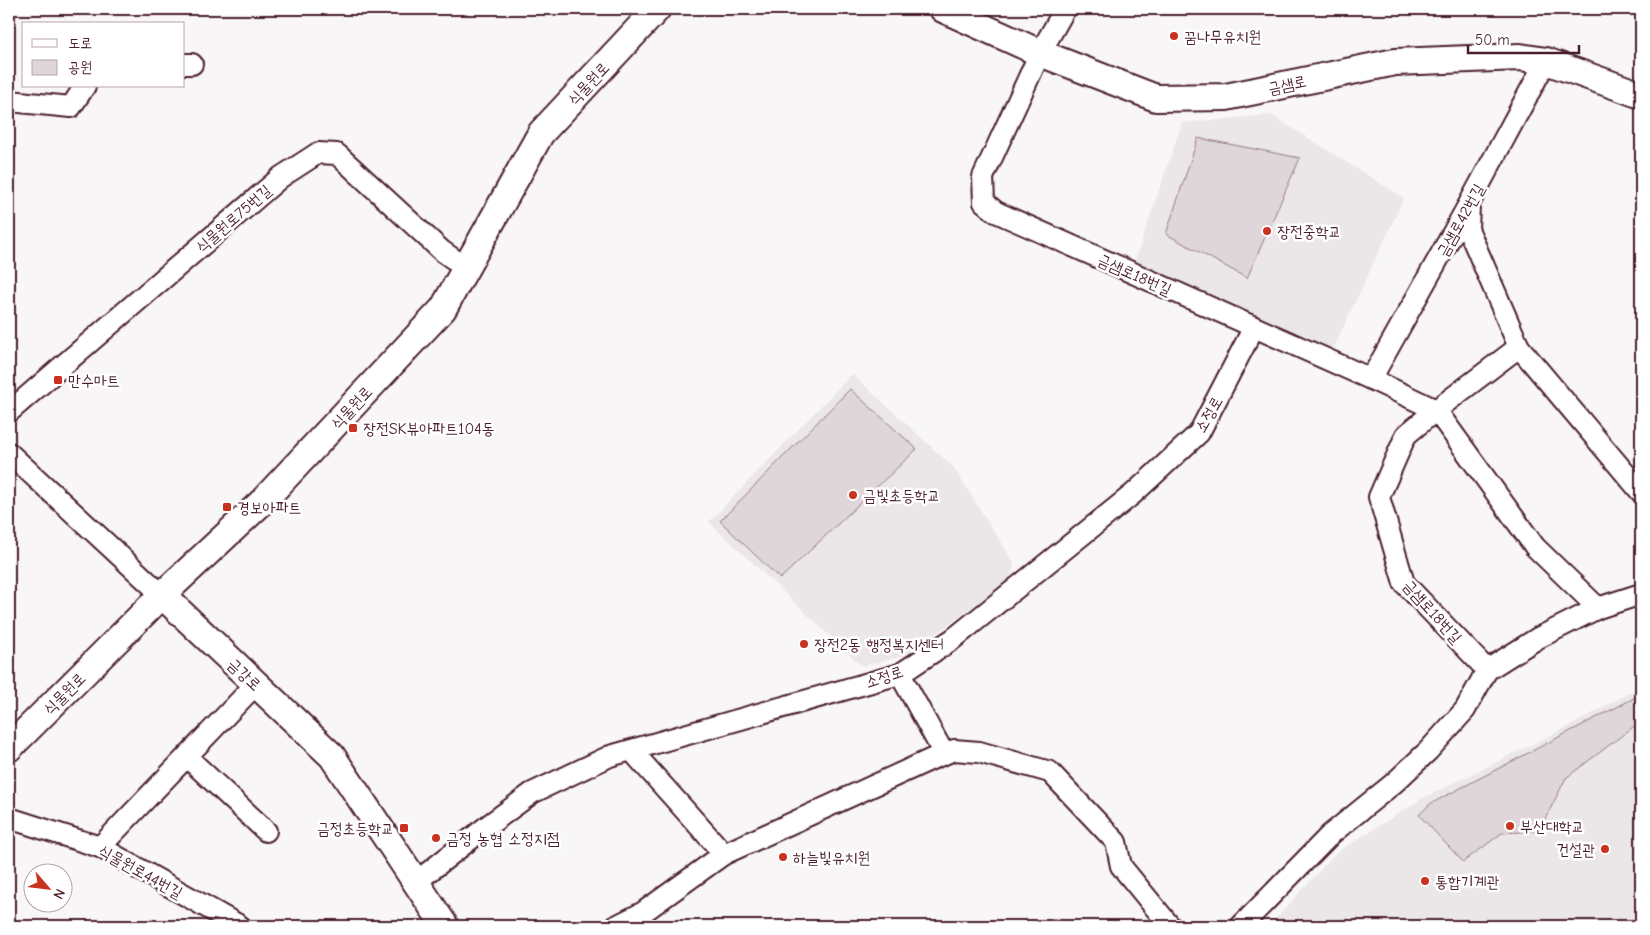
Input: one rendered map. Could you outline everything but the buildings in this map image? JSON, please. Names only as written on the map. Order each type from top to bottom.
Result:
[{"type":"main road","name":"식물원로","points":[[9,748],[162,595],[262,502],[443,309],[541,133],[650,17],[672,9]]},
{"type":"main road","name":"금샘로","points":[[943,9],[1040,53],[1156,98],[1226,97],[1394,62],[1520,57],[1546,61],[1641,95]]},
{"type":"main road","name":"금강로","points":[[162,595],[332,756],[445,926]]},
{"type":"street","name":"금샘로18번길","points":[[1065,9],[1040,53],[983,177],[984,202],[996,212],[1371,379],[1436,410],[1535,547],[1598,608]]},
{"type":"street","name":"금샘로42번길","points":[[1371,379],[1546,61]]},
{"type":"street","points":[[9,101],[71,107],[84,88]]},
{"type":"street","name":"식물원로75번길","points":[[9,412],[281,177],[318,153],[337,154],[442,251],[465,268]]},
{"type":"street","points":[[1469,204],[1468,229],[1519,347],[1641,492]]},
{"type":"street","name":"소정로","points":[[416,882],[486,826],[532,793],[610,756],[900,674],[953,639],[1118,506],[1199,433],[1254,327]]},
{"type":"street","name":"금샘로18번길","points":[[1488,670],[1404,583],[1379,497],[1406,435],[1519,347]]},
{"type":"street","name":"금강로","points":[[9,453],[162,595]]},
{"type":"street","points":[[1241,926],[1331,834],[1394,783],[1428,751],[1465,710],[1488,670],[1538,638],[1598,608],[1641,594]]},
{"type":"street","points":[[900,674],[944,754]]},
{"type":"street","points":[[100,847],[256,684]]},
{"type":"street","points":[[616,926],[642,914],[724,854],[954,750],[979,752],[1050,772],[1116,842],[1121,866],[1170,926]]},
{"type":"street","points":[[632,751],[724,854]]},
{"type":"street","points":[[186,757],[266,831]]},
{"type":"street","name":"식물원로44번길","points":[[9,818],[100,847],[240,926]]},
{"type":"shaded area","name":"장전중학교","points":[[1271,115],[1404,198],[1333,349],[1134,264],[1182,123]]},
{"type":"shaded area","name":"금빛초등학교","points":[[852,374],[953,467],[1014,563],[1011,578],[921,645],[903,656],[862,666],[709,522]]},
{"type":"shaded area","name":"부산대학교","points":[[1641,686],[1641,926],[1269,926],[1336,853],[1423,798],[1574,724]]},
{"type":"green space","points":[[1198,138],[1300,158],[1247,278],[1166,234]]},
{"type":"green space","points":[[850,389],[917,449],[780,579],[720,521]]},
{"type":"green space","points":[[1641,692],[1641,721],[1566,778],[1539,831],[1502,833],[1463,862],[1419,815],[1430,804],[1640,695]]},
{"type":"place","name":"꿈나무유치원","points":[[1174,36]]},
{"type":"place","name":"장전중학교","points":[[1267,231]]},
{"type":"place","name":"만수마트","points":[[58,380]]},
{"type":"place","name":"장전SK뷰아파트104동","points":[[353,428]]},
{"type":"place","name":"금빛초등학교","points":[[853,495]]},
{"type":"place","name":"경보아파트","points":[[227,507]]},
{"type":"place","name":"장전2동 행정복지센터","points":[[804,644]]},
{"type":"place","name":"부산대학교","points":[[1510,826]]},
{"type":"place","name":"금정초등학교","points":[[404,828]]},
{"type":"place","name":"금정 농협 소정지점","points":[[436,838]]},
{"type":"place","name":"건설관","points":[[1605,849]]},
{"type":"place","name":"하늘빛유치원","points":[[783,857]]},
{"type":"place","name":"통합기계관","points":[[1425,881]]}]
